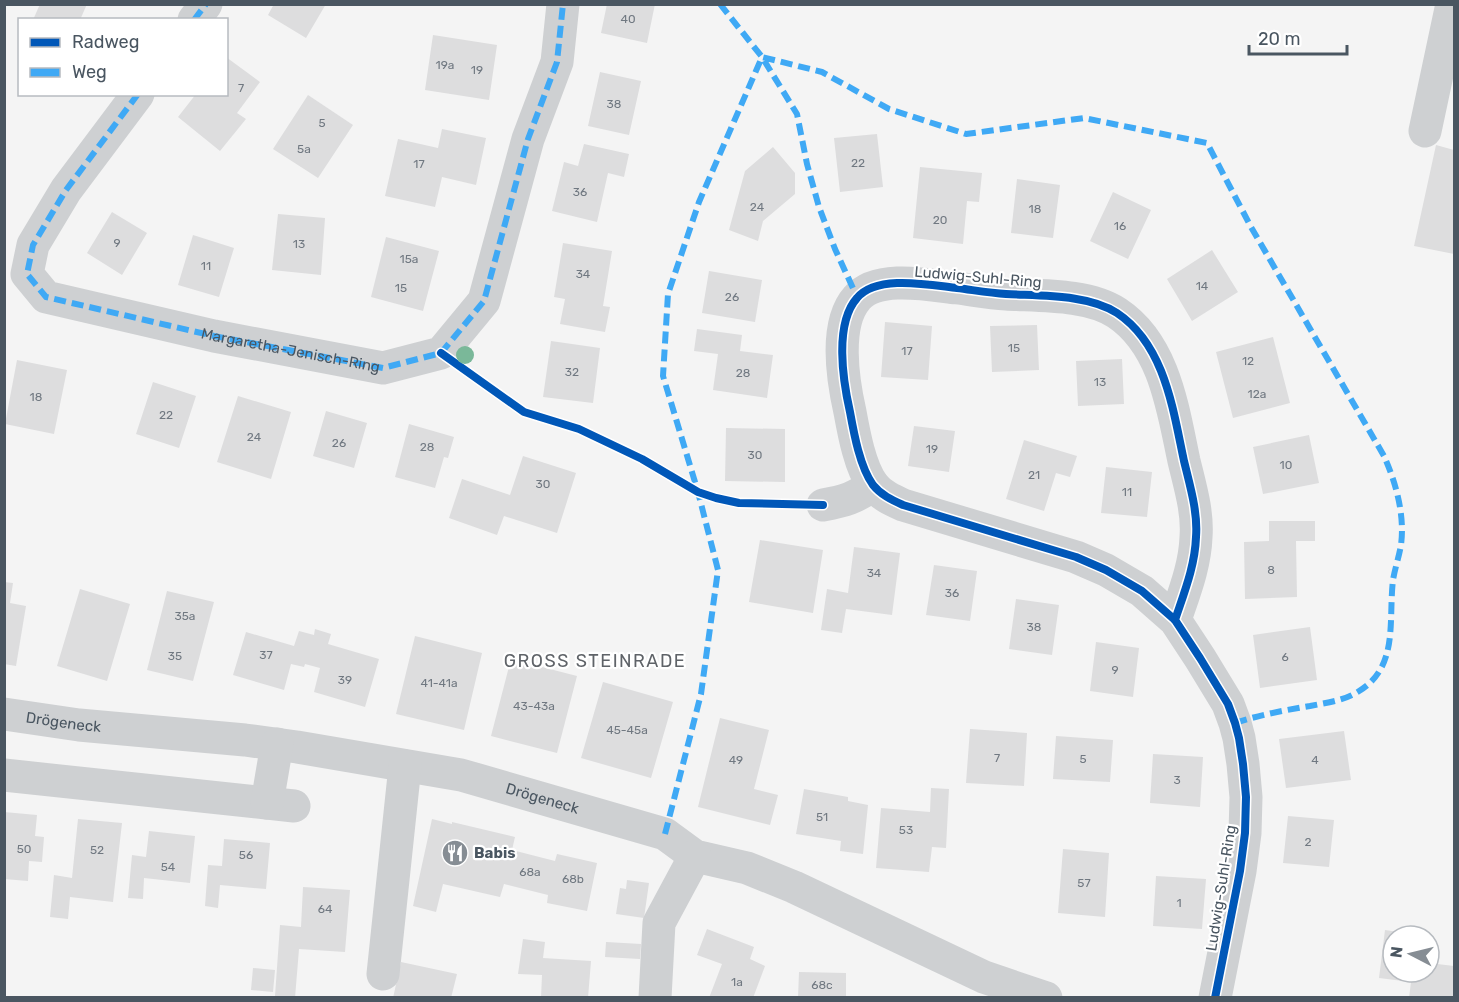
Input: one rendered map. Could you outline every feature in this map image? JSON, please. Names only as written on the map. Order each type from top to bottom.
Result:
[{"type":"street","points":[[196,18],[206,4]]},
{"type":"street","points":[[441,353],[484,301],[528,139],[557,62],[563,4]]},
{"type":"street","points":[[1425,131],[1452,4]]},
{"type":"street","name":"Margaretha-Jenisch-Ring","points":[[136,96],[66,190],[33,245],[27,274],[46,297],[214,336],[383,368],[441,353]]},
{"type":"street","name":"Ludwig-Suhl-Ring","points":[[1175,620],[1193,561],[1196,536],[1194,507],[1171,400],[1143,336],[1117,313],[1101,305],[1079,300],[917,284],[882,285],[870,288],[857,297],[846,321],[842,357],[843,383],[861,457],[873,485],[888,498],[903,505],[1076,557],[1106,570],[1143,591],[1175,620],[1228,704],[1239,738],[1243,764],[1246,796],[1245,833],[1240,871],[1215,998]]},
{"type":"street","points":[[824,505],[858,496],[873,485]]},
{"type":"street","name":"Drögeneck","points":[[4,714],[79,725],[277,744],[461,775],[664,834],[695,856],[747,868],[794,887],[984,978],[1046,998]]},
{"type":"street","points":[[4,775],[281,804],[277,744]]},
{"type":"street","points":[[383,974],[405,766]]},
{"type":"street","points":[[655,998],[659,923],[695,856]]},
{"type":"path","points":[[441,353],[524,412],[579,429],[642,459],[698,492],[739,503],[824,505]]},
{"type":"building","points":[[40,4],[87,4],[81,18],[34,18]]},
{"type":"building","points":[[274,4],[326,4],[306,38],[268,15]]},
{"type":"building","points":[[607,4],[655,4],[647,43],[601,33]]},
{"type":"building","points":[[433,35],[497,45],[489,100],[425,90]]},
{"type":"building","points":[[228,58],[260,82],[237,113],[246,119],[220,151],[178,117],[194,96],[228,96]]},
{"type":"building","points":[[600,72],[641,81],[629,135],[588,126]]},
{"type":"building","points":[[308,95],[353,125],[318,178],[273,149]]},
{"type":"building","points":[[442,129],[486,138],[476,185],[442,177],[435,207],[385,196],[398,139],[438,148]]},
{"type":"building","points":[[877,134],[883,187],[840,192],[834,138]]},
{"type":"building","points":[[584,144],[629,154],[624,177],[608,173],[597,222],[552,211],[564,162],[578,166]]},
{"type":"building","points":[[1436,145],[1454,150],[1454,254],[1414,246]]},
{"type":"building","points":[[773,147],[795,173],[795,194],[763,221],[758,241],[729,230],[745,171]]},
{"type":"building","points":[[920,167],[982,173],[979,202],[967,201],[963,244],[913,238]]},
{"type":"building","points":[[1017,179],[1060,185],[1053,238],[1011,233]]},
{"type":"building","points":[[1113,192],[1151,210],[1128,259],[1090,241]]},
{"type":"building","points":[[112,212],[147,233],[122,275],[87,253]]},
{"type":"building","points":[[278,214],[325,218],[321,275],[272,270]]},
{"type":"building","points":[[193,235],[234,248],[219,297],[178,285]]},
{"type":"building","points":[[386,237],[439,251],[423,311],[371,297]]},
{"type":"building","points":[[563,243],[612,251],[603,306],[610,307],[605,332],[560,324],[565,299],[554,297]]},
{"type":"building","points":[[1212,250],[1238,292],[1192,321],[1167,279]]},
{"type":"building","points":[[709,271],[762,280],[755,322],[702,313]]},
{"type":"building","points":[[885,322],[932,326],[928,380],[881,377]]},
{"type":"building","points":[[1037,325],[1039,370],[992,372],[990,326]]},
{"type":"building","points":[[697,329],[742,335],[740,351],[773,355],[767,398],[713,390],[718,354],[694,351]]},
{"type":"building","points":[[1273,337],[1290,403],[1233,418],[1216,352]]},
{"type":"building","points":[[551,341],[600,348],[593,403],[543,397]]},
{"type":"building","points":[[1122,359],[1124,404],[1078,406],[1076,361]]},
{"type":"building","points":[[17,360],[67,370],[54,434],[5,424]]},
{"type":"building","points":[[153,382],[196,396],[179,448],[136,434]]},
{"type":"building","points":[[238,396],[291,412],[271,479],[217,462]]},
{"type":"building","points":[[326,411],[367,423],[354,468],[313,456]]},
{"type":"building","points":[[409,424],[454,437],[448,458],[444,457],[435,488],[395,477]]},
{"type":"building","points":[[914,426],[955,431],[949,472],[908,466]]},
{"type":"building","points":[[726,428],[785,429],[785,482],[725,481]]},
{"type":"building","points":[[1309,435],[1319,483],[1263,494],[1253,447]]},
{"type":"building","points":[[1024,440],[1077,456],[1070,477],[1056,473],[1044,511],[1006,499]]},
{"type":"building","points":[[523,456],[576,473],[557,533],[504,516],[497,535],[449,518],[462,479],[510,495]]},
{"type":"building","points":[[1106,467],[1152,472],[1147,517],[1101,513]]},
{"type":"building","points":[[1269,521],[1315,521],[1315,541],[1296,541],[1297,597],[1245,599],[1244,542],[1269,541]]},
{"type":"building","points":[[760,540],[823,550],[813,613],[749,602]]},
{"type":"building","points":[[854,547],[900,553],[892,615],[846,609],[842,633],[821,630],[827,589],[848,593]]},
{"type":"building","points":[[934,565],[977,571],[970,621],[926,615]]},
{"type":"building","points":[[4,582],[13,583],[10,603],[26,606],[16,666],[4,664]]},
{"type":"building","points":[[80,589],[130,604],[107,681],[57,666]]},
{"type":"building","points":[[167,591],[214,602],[193,681],[147,670]]},
{"type":"building","points":[[1016,599],[1059,605],[1052,655],[1009,649]]},
{"type":"building","points":[[1310,627],[1317,680],[1260,688],[1253,635]]},
{"type":"building","points":[[315,629],[331,634],[328,644],[379,659],[365,707],[314,692],[320,668],[305,664],[304,667],[291,664],[284,690],[233,675],[246,632],[294,646],[299,631],[314,635]]},
{"type":"building","points":[[415,636],[482,653],[464,730],[396,714]]},
{"type":"building","points":[[1096,642],[1139,648],[1133,697],[1090,691]]},
{"type":"building","points":[[511,659],[577,676],[557,753],[491,736]]},
{"type":"building","points":[[603,682],[673,702],[651,778],[581,758]]},
{"type":"building","points":[[720,718],[769,730],[754,789],[778,795],[770,825],[698,807]]},
{"type":"building","points":[[970,729],[1027,733],[1024,786],[966,783]]},
{"type":"building","points":[[1344,731],[1351,780],[1286,788],[1279,739]]},
{"type":"building","points":[[1056,736],[1113,740],[1110,782],[1053,779]]},
{"type":"building","points":[[1153,754],[1203,757],[1200,807],[1150,803]]},
{"type":"building","points":[[931,788],[949,789],[946,848],[932,847],[929,872],[876,868],[881,808],[930,812]]},
{"type":"building","points":[[804,789],[848,797],[848,801],[868,805],[863,854],[840,851],[841,841],[796,834]]},
{"type":"building","points":[[4,812],[37,815],[35,836],[44,837],[42,862],[29,861],[28,881],[4,879]]},
{"type":"building","points":[[1288,816],[1334,820],[1329,867],[1283,863]]},
{"type":"building","points":[[78,819],[122,823],[113,902],[70,897],[68,919],[50,917],[54,875],[72,878]]},
{"type":"building","points":[[432,819],[515,837],[512,850],[555,861],[557,854],[597,863],[587,911],[547,903],[548,895],[504,884],[500,897],[443,884],[436,912],[413,906]]},
{"type":"building","points":[[149,831],[195,836],[190,883],[144,878],[143,899],[128,898],[132,855],[146,857]]},
{"type":"building","points":[[224,839],[270,843],[266,889],[220,885],[218,908],[205,906],[208,865],[222,866]]},
{"type":"building","points":[[1063,849],[1109,853],[1105,917],[1058,913]]},
{"type":"building","points":[[1156,876],[1206,879],[1202,929],[1153,926]]},
{"type":"building","points":[[627,880],[649,883],[644,918],[616,914],[620,888],[626,889]]},
{"type":"building","points":[[303,887],[350,890],[345,952],[299,949],[295,998],[275,996],[280,925],[301,927]]},
{"type":"building","points":[[707,929],[754,947],[750,959],[765,966],[753,998],[709,998],[722,964],[697,955]]},
{"type":"building","points":[[523,939],[545,942],[543,958],[591,961],[588,998],[541,998],[542,975],[518,974]]},
{"type":"building","points":[[606,942],[641,944],[640,959],[605,957]]},
{"type":"building","points":[[401,962],[457,974],[451,998],[393,998]]},
{"type":"building","points":[[1441,964],[1454,966],[1454,998],[1409,998],[1411,984],[1441,984]]},
{"type":"building","points":[[253,968],[275,970],[273,992],[251,990]]},
{"type":"building","points":[[799,972],[846,973],[846,998],[798,998]]},
{"type":"marked path","points":[[196,18],[206,4]]},
{"type":"marked path","points":[[136,96],[66,190],[33,245],[27,274],[46,297],[214,336],[383,368],[441,353],[484,301],[528,139],[557,62],[563,4]]},
{"type":"marked path","points":[[720,4],[762,57],[797,114],[819,207],[857,297]]},
{"type":"marked path","points":[[665,834],[701,694],[718,570],[698,492],[663,376],[668,294],[699,202],[762,57],[822,72],[889,109],[966,134],[1084,118],[1207,143],[1251,227],[1384,456],[1396,488],[1402,522],[1401,545],[1393,580],[1389,644],[1379,672],[1369,684],[1344,698],[1235,723]]},
{"type":"cycle path","points":[[1175,620],[1194,558],[1195,509],[1171,400],[1156,360],[1146,342],[1133,326],[1105,307],[1092,302],[1063,297],[1000,294],[933,285],[890,283],[877,286],[857,298],[845,322],[843,369],[858,450],[868,478],[876,489],[903,505],[1076,557],[1106,570],[1142,591],[1175,620],[1228,704],[1239,738],[1243,764],[1246,797],[1245,833],[1240,871],[1215,998]]},
{"type":"cycle path","points":[[441,353],[524,412],[579,429],[642,459],[698,492],[739,503],[823,505]]},
{"type":"place","name":"Babis","points":[[455,853]]},
{"type":"district","name":"GROSS STEINRADE","points":[[595,661]]}]
